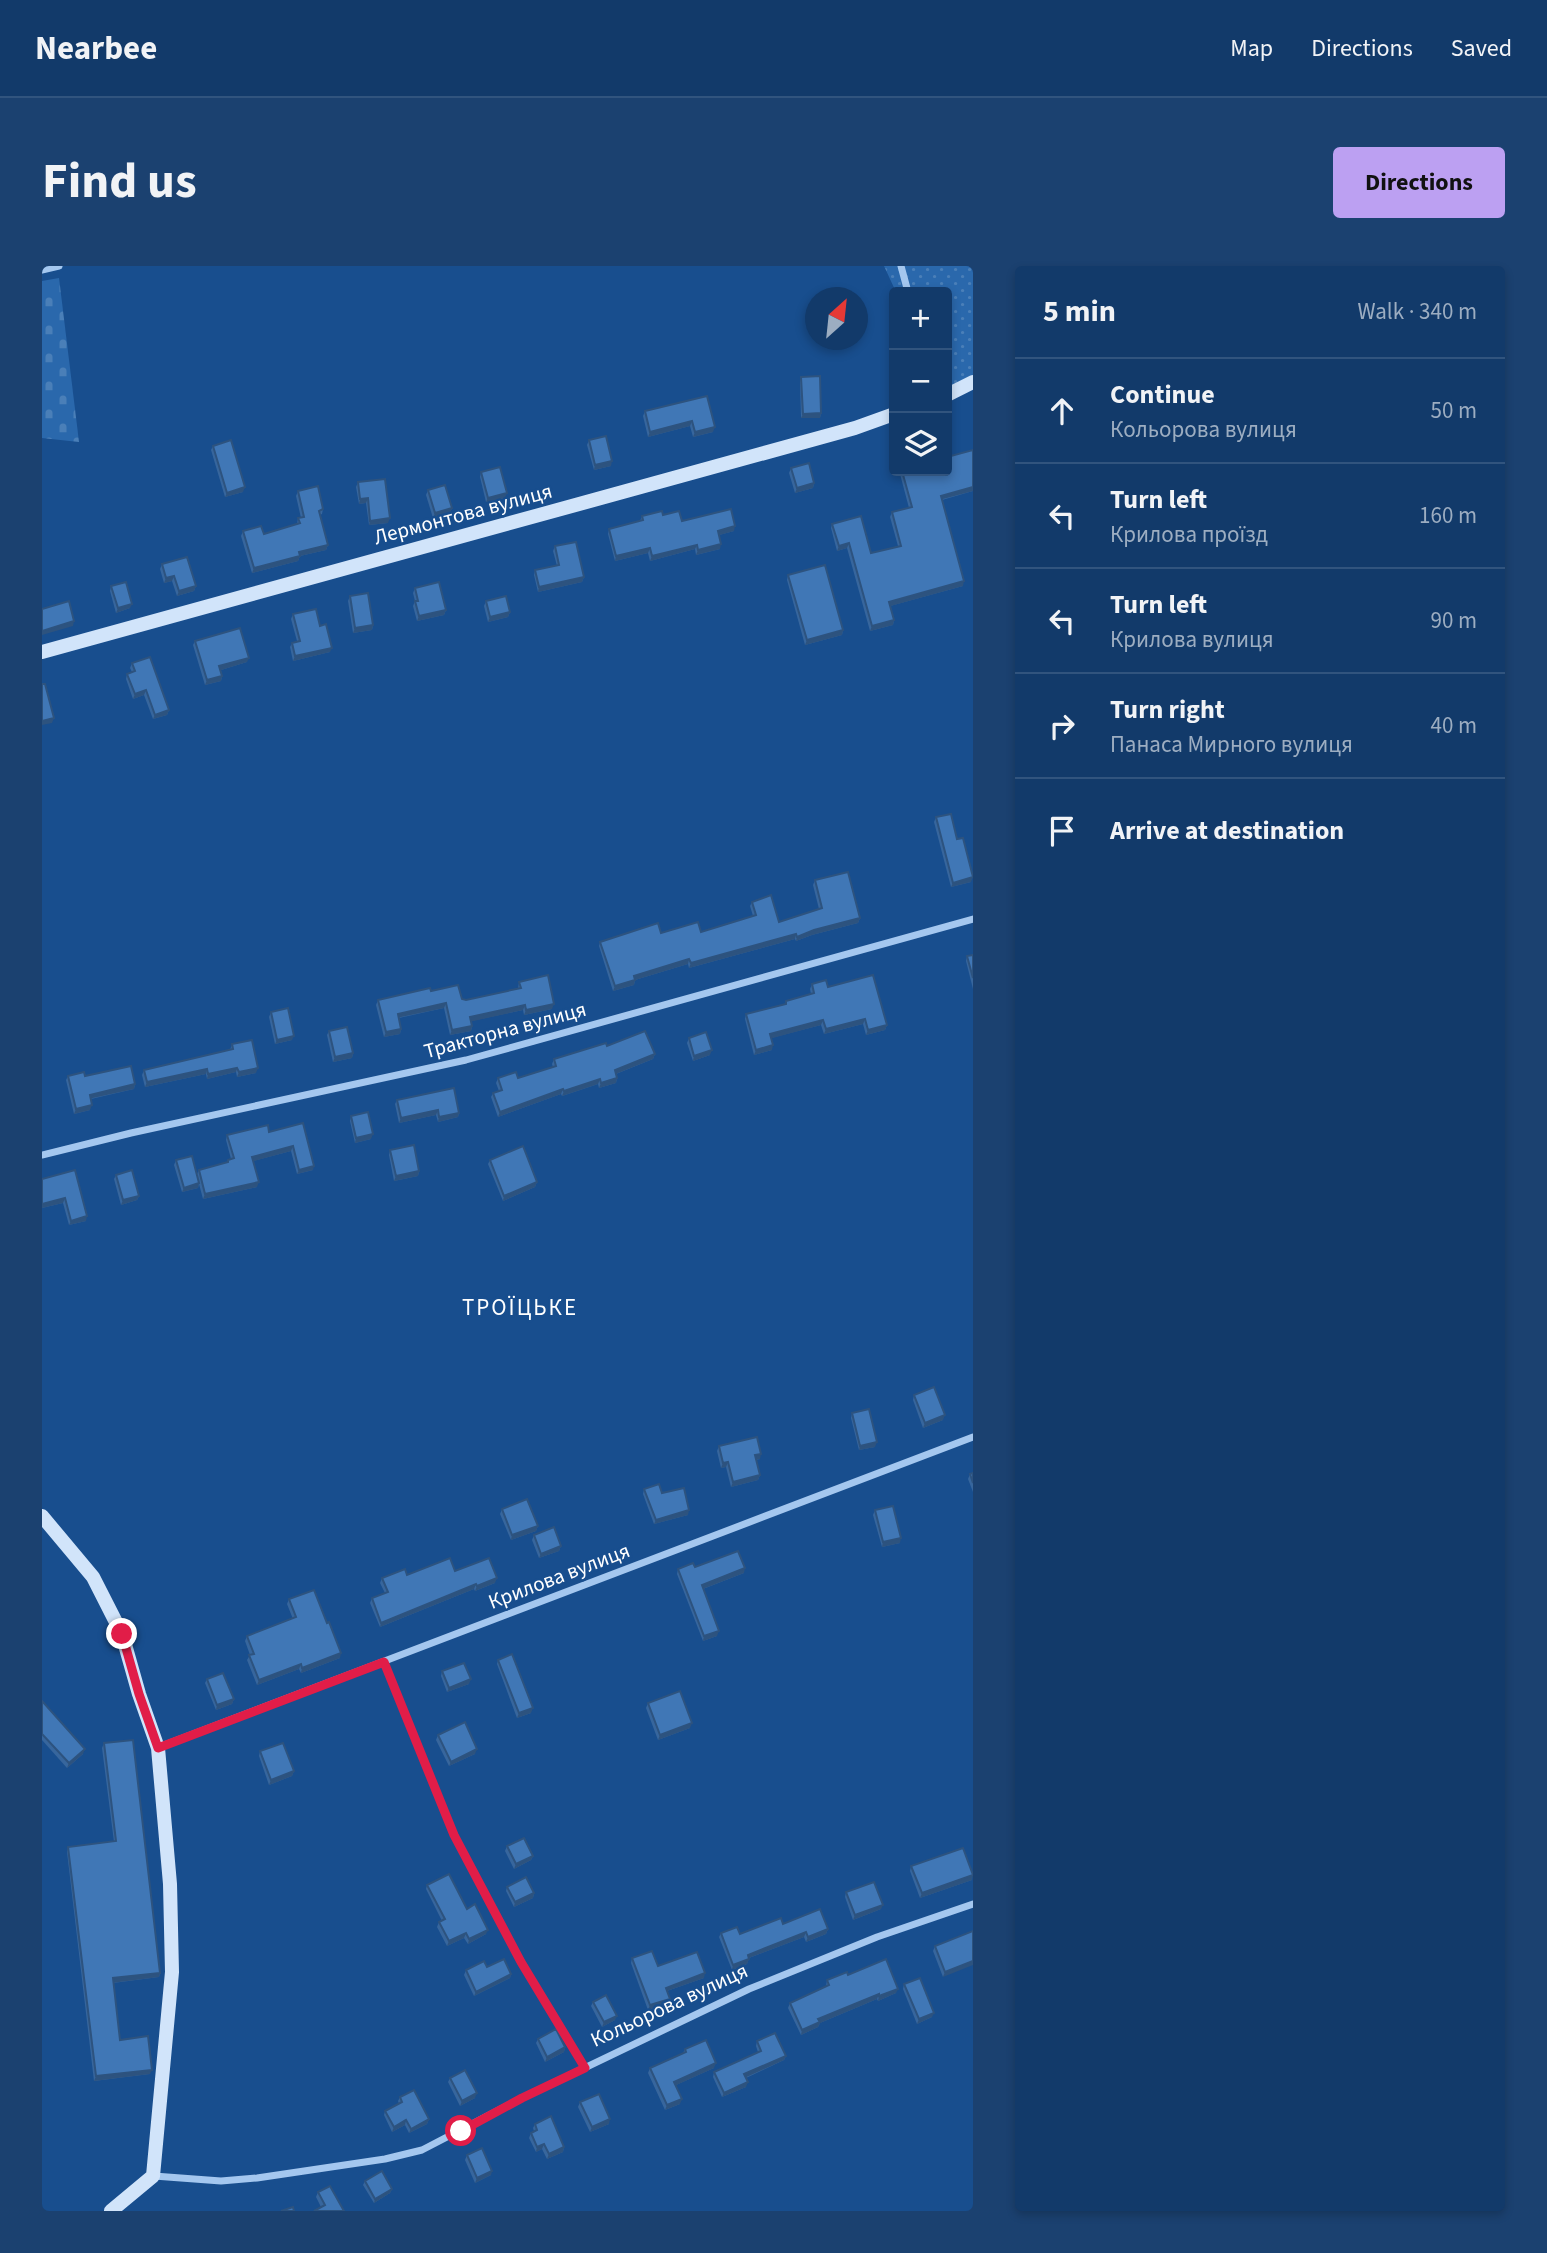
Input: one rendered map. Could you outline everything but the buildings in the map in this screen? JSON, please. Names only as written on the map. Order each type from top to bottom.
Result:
[{"type":"street","points":[[42,270],[59,266]]},
{"type":"street","points":[[901,266],[907,287]]},
{"type":"street","points":[[952,392],[973,382]]},
{"type":"street","name":"Лермонтова вулиця","points":[[42,652],[855,428],[889,416]]},
{"type":"street","name":"Тракторна вулиця","points":[[42,1155],[466,1060],[973,919]]},
{"type":"street","name":"Крилова вулиця","points":[[158,1748],[973,1437]]},
{"type":"street","points":[[42,1516],[93,1577],[122,1634],[158,1748],[170,1884],[173,1972],[153,2176],[111,2211]]},
{"type":"street","points":[[384,1662],[454,1835],[521,1962],[585,2068]]},
{"type":"street","name":"Кольорова вулиця","points":[[153,2176],[221,2181],[385,2159],[422,2150],[749,1989],[877,1937],[973,1904]]},
{"type":"green space","points":[[884,266],[973,266],[973,382],[952,392],[952,287],[894,287]]},
{"type":"green space","points":[[59,278],[79,442],[42,438],[42,281]]},
{"type":"district","name":"ТРОЇЦЬКЕ","points":[[520,1307]]},
{"type":"route","points":[[122,1634],[158,1748],[384,1662],[454,1835],[521,1962],[585,2068],[461,2131]]}]
